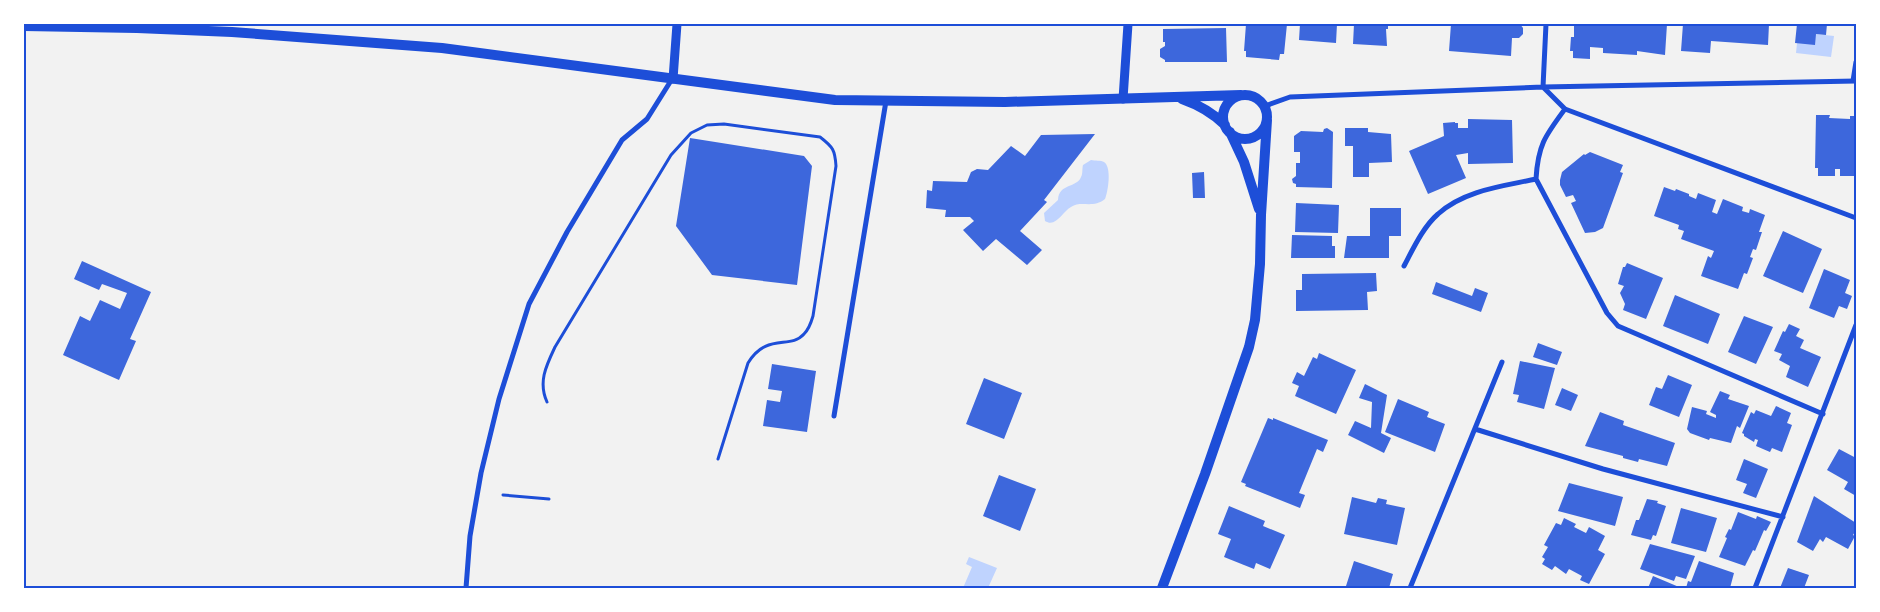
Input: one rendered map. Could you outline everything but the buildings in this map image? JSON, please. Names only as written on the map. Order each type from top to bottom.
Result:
[{"type":"main road","points":[[24,26],[232,28],[442,48],[835,100],[1005,102],[1177,97],[1254,97],[1264,106],[1267,120],[1261,215],[1259,292],[1255,320],[1249,347],[1205,474],[1162,588]]},
{"type":"main road","points":[[1240,96],[1228,103],[1224,117],[1227,128],[1244,162],[1261,215]]},
{"type":"main road","points":[[1177,97],[1205,108],[1217,117],[1234,136],[1248,138],[1261,132],[1267,120]]},
{"type":"street","points":[[466,588],[470,536],[481,473],[499,399],[529,304],[566,232],[622,140],[647,119],[672,79],[677,24]]},
{"type":"street","points":[[1122,99],[1128,24]]},
{"type":"street","points":[[1546,24],[1543,87],[1565,109],[1856,218]]},
{"type":"street","points":[[1264,106],[1290,96],[1543,87],[1855,81],[1856,62]]},
{"type":"street","points":[[834,416],[886,102]]},
{"type":"street","points":[[1565,109],[1545,135],[1537,158],[1536,180],[1606,313],[1618,326],[1823,414]]},
{"type":"street","points":[[1404,266],[1423,233],[1437,214],[1449,206],[1466,197],[1499,186],[1536,180]]},
{"type":"street","points":[[1755,588],[1856,325]]},
{"type":"street","points":[[1410,588],[1502,362]]},
{"type":"street","points":[[1475,429],[1604,469],[1783,517]]},
{"type":"path","points":[[547,402],[542,392],[542,380],[546,365],[555,347],[671,156],[691,133],[707,126],[724,124],[820,138],[830,145],[835,153],[836,166],[813,316],[804,335],[796,339],[765,345],[754,353],[748,363],[718,459]]},
{"type":"path","points":[[503,495],[550,499]]},
{"type":"water","points":[[1816,34],[1834,36],[1831,57],[1796,53],[1797,43]]},
{"type":"water","points":[[1091,160],[1103,161],[1108,169],[1109,180],[1105,199],[1092,204],[1075,205],[1056,221],[1049,223],[1045,221],[1044,213],[1058,200],[1061,191],[1079,180],[1083,165]]},
{"type":"water","points":[[969,557],[997,568],[988,588],[963,588],[972,567],[966,564]]}]
